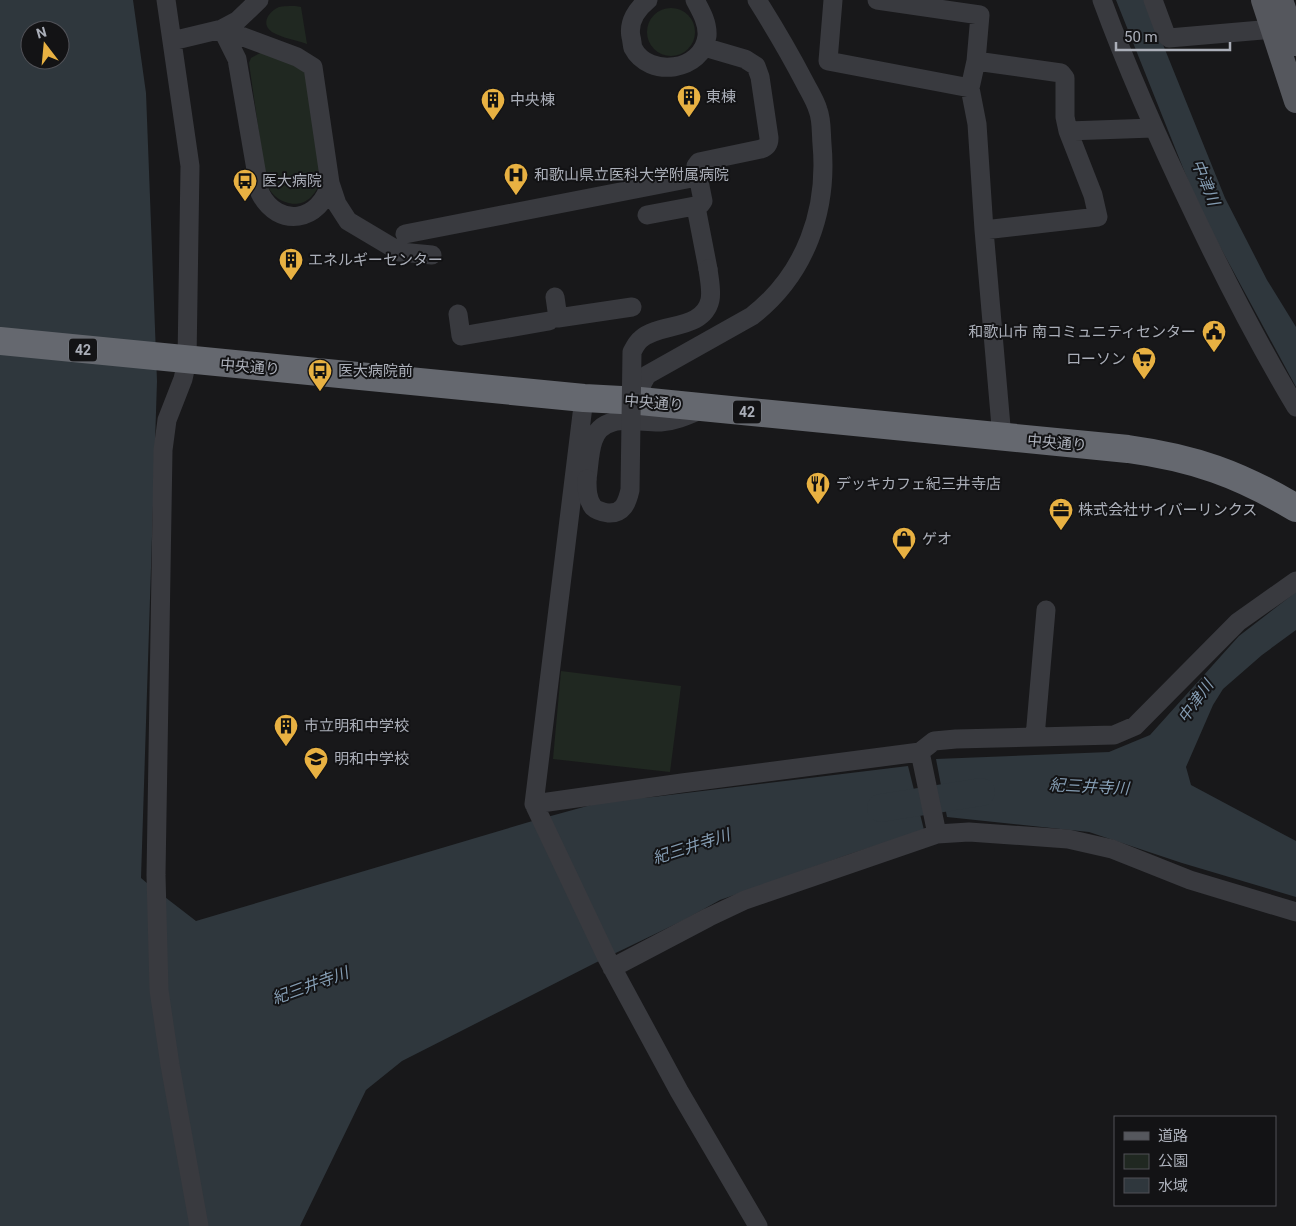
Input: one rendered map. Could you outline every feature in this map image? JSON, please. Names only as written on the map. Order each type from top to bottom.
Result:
[{"type":"highway","name":"中央通り","points":[[0,341],[1128,449],[1181,458],[1222,470],[1264,489],[1296,508]]},
{"type":"main road","points":[[1262,0],[1289,32]]},
{"type":"main road","points":[[1281,0],[1289,32],[1296,101]]},
{"type":"street","points":[[166,0],[190,166],[176,359],[180,390],[167,420],[163,450],[156,875],[159,990],[170,1066],[199,1226]]},
{"type":"street","points":[[172,41],[222,29],[237,21],[259,0]]},
{"type":"street","points":[[648,0],[641,6],[632,20],[630,33],[633,48],[644,60],[656,66],[670,69],[679,67],[695,58],[704,47],[707,35],[703,16],[695,0]]},
{"type":"street","points":[[640,402],[642,384],[647,375],[752,316],[761,309],[794,271],[805,250],[814,226],[821,199],[824,168],[819,111],[784,43],[757,0]]},
{"type":"street","points":[[833,0],[828,61],[970,88]]},
{"type":"street","points":[[877,0],[980,15],[976,61],[970,88],[978,124],[984,230],[1002,438]]},
{"type":"street","points":[[1102,0],[1153,128],[1214,255],[1272,368],[1296,407]]},
{"type":"street","points":[[1153,0],[1166,35],[1169,38],[1289,32]]},
{"type":"street","points":[[222,29],[297,57],[313,67],[330,183],[337,204],[348,221],[400,252],[431,255],[399,253],[347,222],[326,216],[291,217],[281,214],[264,202],[260,192],[237,59],[222,29]]},
{"type":"street","points":[[647,216],[700,205],[703,201],[696,166],[699,162],[761,149],[769,143],[760,77],[756,66],[745,60],[704,47]]},
{"type":"street","points":[[976,61],[1061,73],[1066,78],[1065,117],[1068,131],[1092,195],[1098,217],[984,230]]},
{"type":"street","points":[[1068,131],[1153,128]]},
{"type":"street","points":[[405,234],[697,177]]},
{"type":"street","points":[[302,216],[321,204],[327,194],[330,183]]},
{"type":"street","points":[[696,207],[708,268],[710,301],[704,313],[689,323],[658,329],[640,339],[632,352],[630,490],[628,501],[621,510],[614,513],[597,511],[592,506],[588,495],[587,479],[593,440],[599,429],[605,424],[616,421],[660,422],[678,419],[705,408]]},
{"type":"street","points":[[555,297],[558,318],[632,307]]},
{"type":"street","points":[[458,314],[461,336],[550,321]]},
{"type":"street","points":[[584,398],[537,808],[610,963],[679,1091],[758,1226]]},
{"type":"street","points":[[537,808],[682,783],[921,756],[934,741],[1114,735],[1135,726],[1238,622],[1296,581]]},
{"type":"street","points":[[1035,737],[1046,610]]},
{"type":"street","points":[[921,756],[936,829]]},
{"type":"street","points":[[610,963],[745,900],[936,829],[1077,841],[1112,849],[1190,880],[1296,912]]},
{"type":"green space","points":[[281,7],[301,7],[307,44],[276,34],[268,29],[266,22],[272,11]]},
{"type":"green space","points":[[671,8],[680,10],[688,15],[693,23],[695,32],[693,41],[688,49],[680,54],[671,56],[662,54],[654,49],[649,41],[647,32],[649,23],[654,15],[662,10]]},
{"type":"green space","points":[[262,52],[306,68],[322,180],[311,197],[298,204],[291,204],[278,199],[266,182],[249,63],[251,58]]},
{"type":"green space","points":[[561,671],[681,686],[670,772],[553,759]]},
{"type":"water","points":[[0,0],[133,0],[146,93],[157,381],[141,878],[196,921],[609,800],[653,797],[908,766],[924,830],[720,900],[684,920],[402,1061],[366,1090],[300,1226],[0,1226]]},
{"type":"water","name":"中津川","points":[[1116,0],[1145,0],[1225,198],[1267,280],[1296,327],[1296,387],[1199,208]]},
{"type":"water","name":"中津川","points":[[1296,592],[1296,630],[1262,655],[1223,689],[1213,705],[1186,767],[1191,785],[1296,841],[1296,897],[1182,863],[1089,832],[947,817],[936,759],[1109,752],[1150,735],[1239,636]]},
{"type":"waterway","name":"紀三井寺川","points":[[881,808],[981,792]]},
{"type":"place","name":"東棟","points":[[689,118]]},
{"type":"place","name":"中央棟","points":[[493,121]]},
{"type":"place","name":"和歌山県立医科大学附属病院","points":[[516,196]]},
{"type":"place","name":"医大病院","points":[[245,202]]},
{"type":"place","name":"エネルギーセンター","points":[[291,281]]},
{"type":"place","name":"和歌山市 南コミュニティセンター","points":[[1214,353]]},
{"type":"place","name":"ローソン","points":[[1144,380]]},
{"type":"place","name":"医大病院前","points":[[320,392]]},
{"type":"place","name":"デッキカフェ紀三井寺店","points":[[818,505]]},
{"type":"place","name":"株式会社サイバーリンクス","points":[[1061,531]]},
{"type":"place","name":"ゲオ","points":[[904,560]]},
{"type":"place","name":"市立明和中学校","points":[[286,747]]},
{"type":"place","name":"明和中学校","points":[[316,780]]}]
